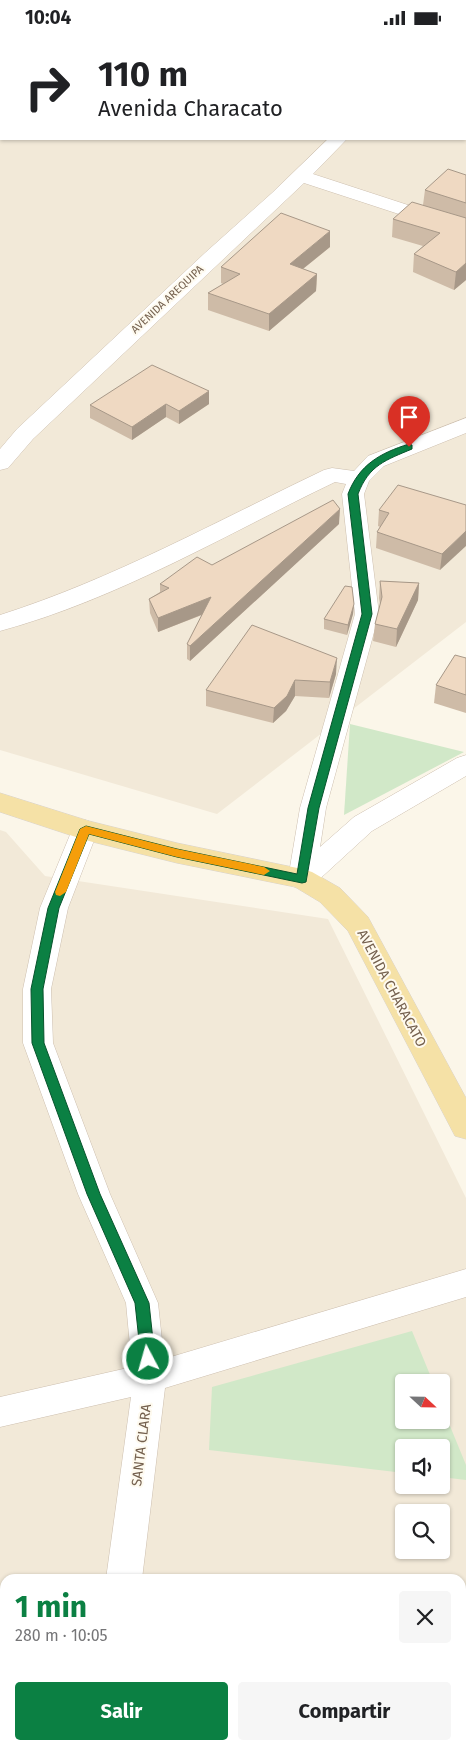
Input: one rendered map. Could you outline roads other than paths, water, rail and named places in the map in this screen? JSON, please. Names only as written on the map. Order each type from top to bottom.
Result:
[{"type":"main road","name":"AVENIDA CHARACATO","points":[[0,802],[86,829],[177,853],[302,879],[330,895],[358,924],[466,1127]]},
{"type":"street","name":"AVENIDA AREQUIPA","points":[[0,463],[25,434],[337,140]]},
{"type":"street","points":[[300,176],[466,230]]},
{"type":"street","points":[[302,879],[313,808],[367,614],[353,494],[359,479],[376,461],[466,425]]},
{"type":"street","points":[[0,623],[26,616],[118,581],[332,475],[359,479]]},
{"type":"street","points":[[302,879],[363,825],[466,764]]},
{"type":"street","name":"SANTA CLARA","points":[[86,829],[54,908],[37,989],[38,1043],[94,1194],[142,1303],[150,1378],[125,1574]]},
{"type":"street","points":[[0,1412],[150,1378],[466,1283]]}]
